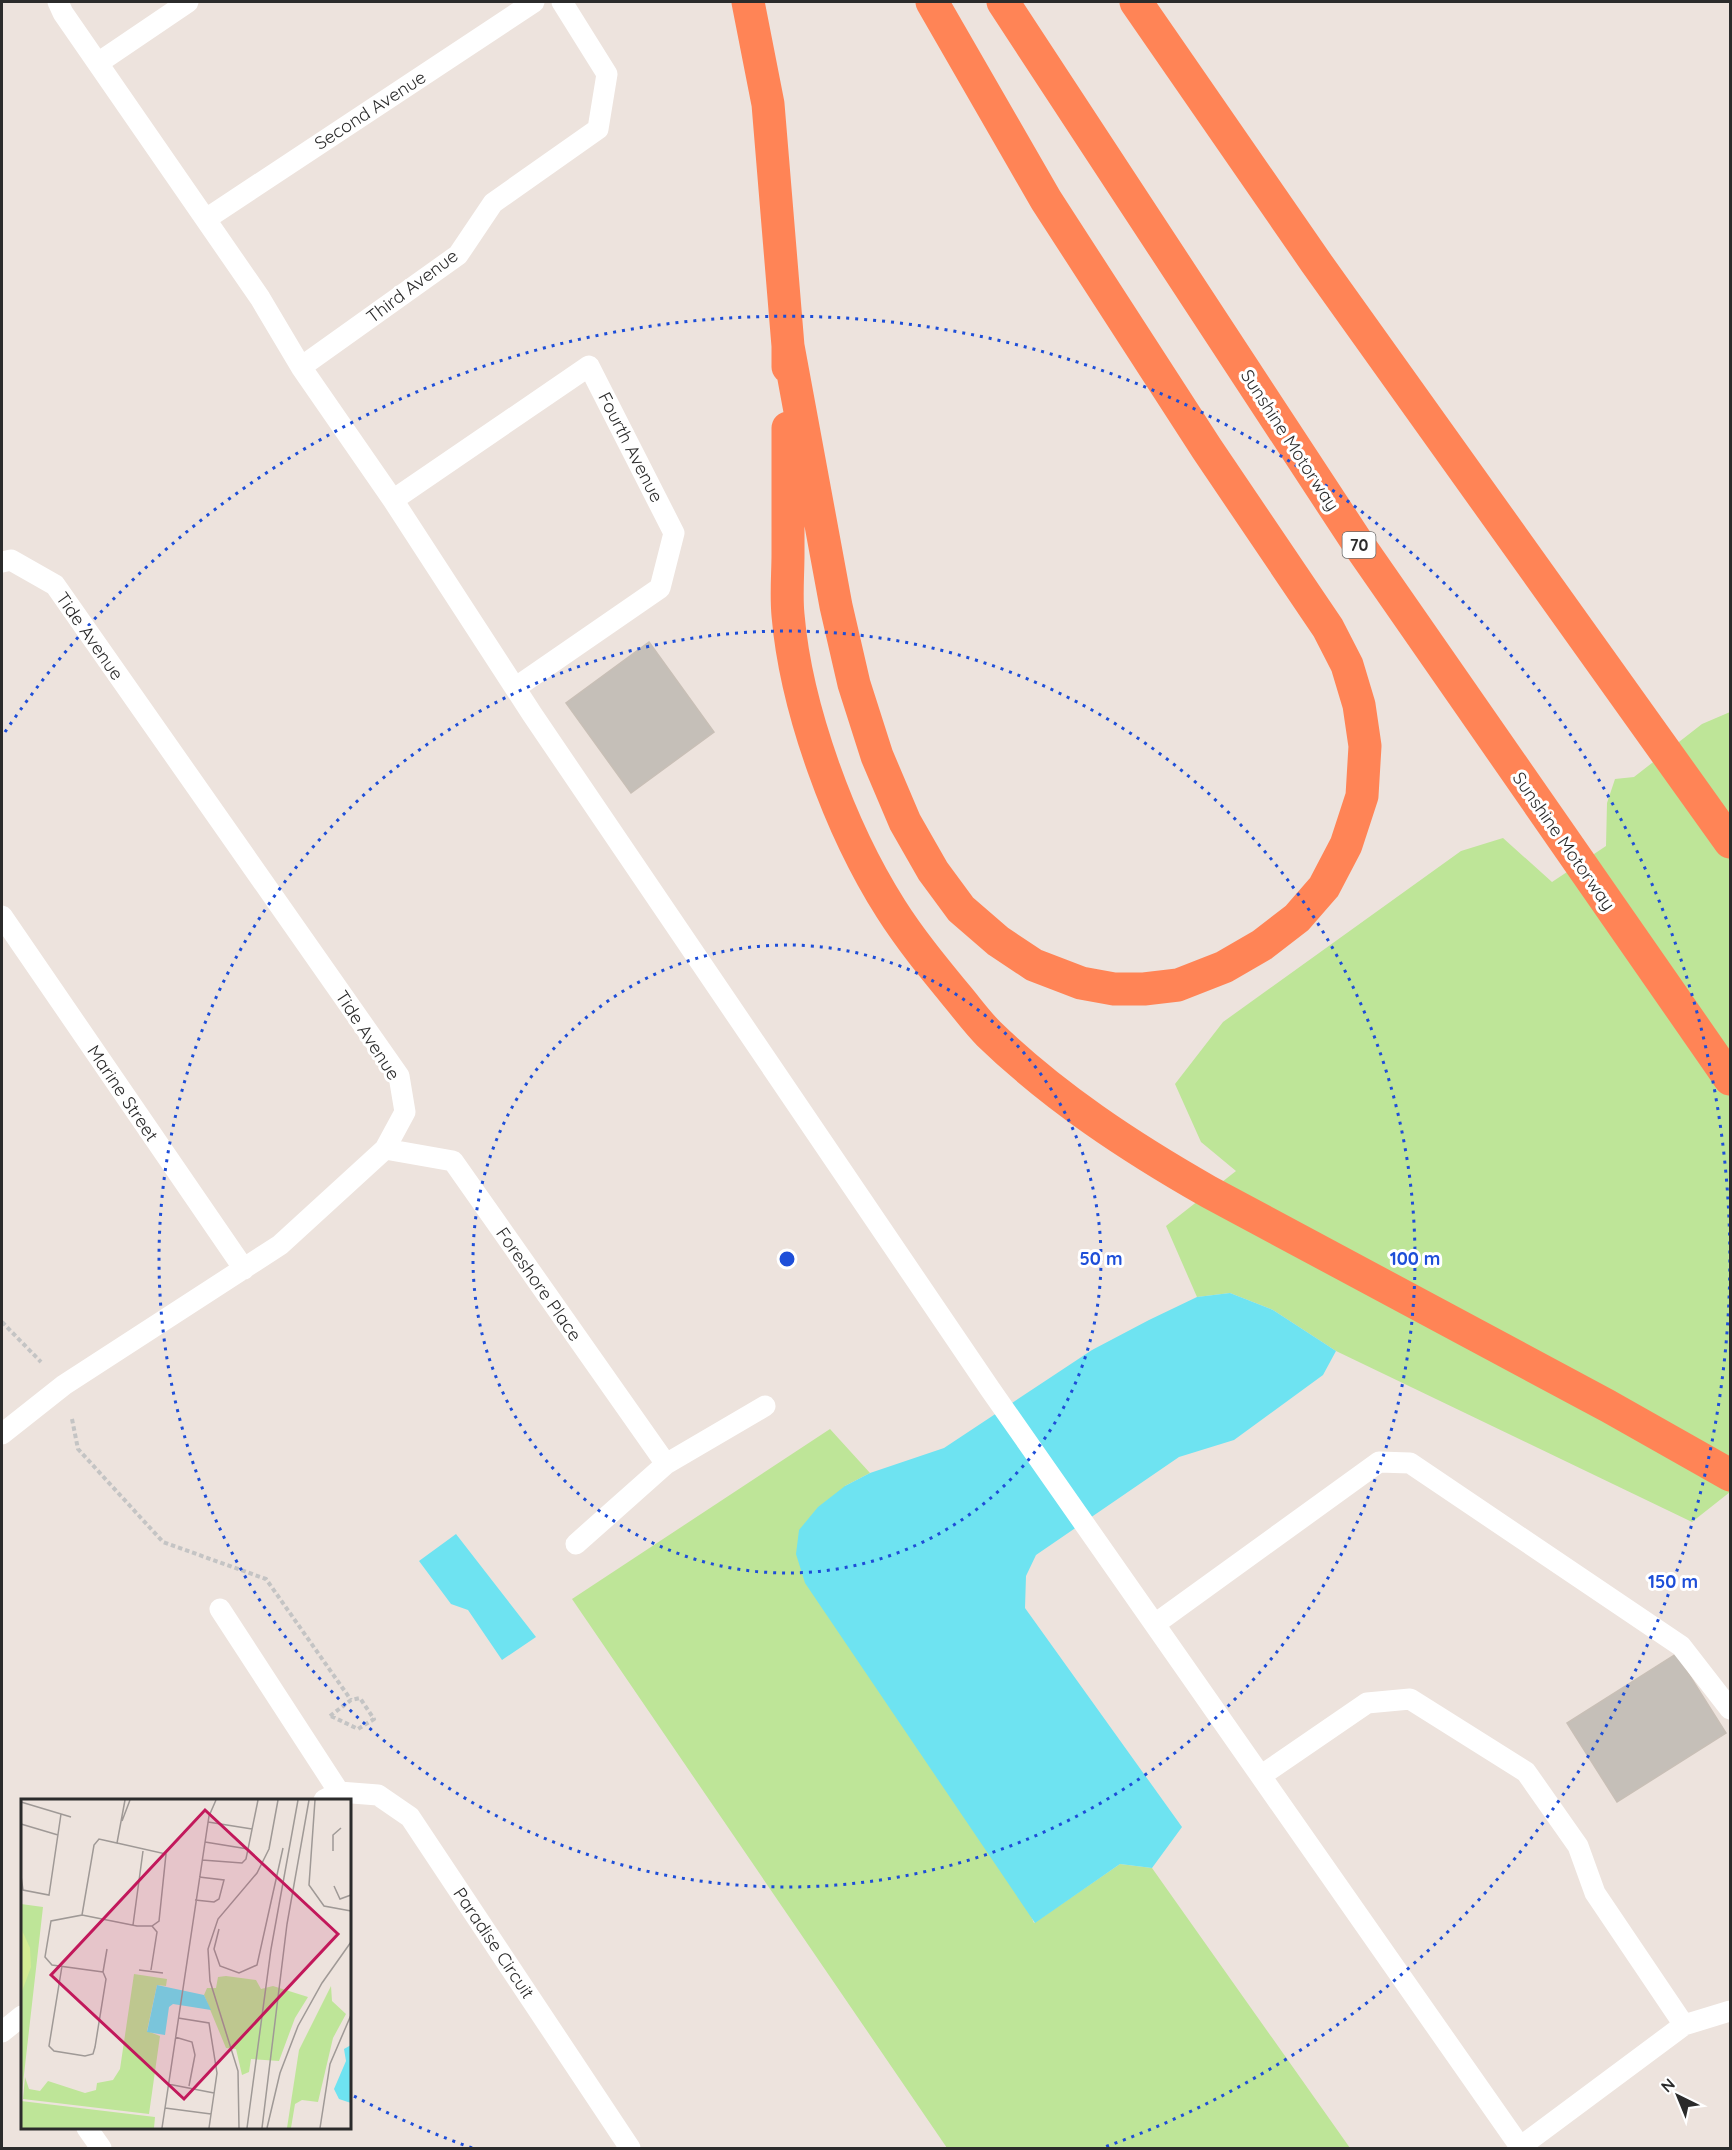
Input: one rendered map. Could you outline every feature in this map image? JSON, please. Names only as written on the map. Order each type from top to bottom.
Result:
[{"type":"highway","points":[[748,2],[768,104],[788,346],[788,614],[800,684],[811,730],[834,793],[862,856],[890,908],[949,986],[988,1032],[1034,1074],[1092,1120],[1144,1155],[1219,1197],[1608,1406],[1731,1475]]},
{"type":"highway","points":[[788,346],[836,606],[854,684],[877,756],[906,822],[933,871],[961,909],[998,941],[1034,965],[1081,983],[1114,989],[1144,989],[1178,985],[1224,968],[1262,945],[1297,918],[1324,887],[1346,845],[1362,796],[1365,746],[1359,705],[1347,665],[1328,628],[1207,449],[1046,200],[932,2]]},
{"type":"highway","name":"Sunshine Motorway","points":[[1003,2],[1359,545],[1731,1079]]},
{"type":"highway","points":[[1137,2],[1322,271],[1731,842]]},
{"type":"lane","points":[[58,2],[63,13],[260,298],[301,367],[393,500],[515,688],[990,1389],[1521,2148],[1684,2025],[1731,2011]]},
{"type":"lane","points":[[98,63],[188,2]]},
{"type":"lane","name":"Second Avenue","points":[[206,219],[534,2]]},
{"type":"lane","name":"Third Avenue","points":[[301,367],[458,255],[493,204],[598,129],[607,74],[562,2]]},
{"type":"lane","name":"Fourth Avenue","points":[[393,500],[589,366],[674,533],[660,588],[515,688]]},
{"type":"lane","name":"Tide Avenue","points":[[2,562],[11,560],[54,585],[399,1076],[405,1112],[385,1149],[280,1245],[64,1385],[2,1434]]},
{"type":"lane","name":"Marine Street","points":[[2,916],[244,1269]]},
{"type":"lane","name":"Foreshore Place","points":[[385,1149],[453,1161],[666,1464]]},
{"type":"lane","points":[[576,1544],[666,1464],[765,1406]]},
{"type":"lane","points":[[1155,1624],[1379,1462],[1410,1463],[1681,1646],[1731,1709]]},
{"type":"lane","points":[[220,1609],[331,1796]]},
{"type":"lane","points":[[1262,1775],[1367,1703],[1410,1699],[1526,1772],[1578,1846],[1594,1893],[1684,2025]]},
{"type":"lane","name":"Paradise Circuit","points":[[331,1796],[378,1795],[410,1817],[630,2148]]},
{"type":"lane","points":[[88,2129],[101,2148]]},
{"type":"path","points":[[2,1322],[64,1385],[78,1449],[163,1542],[266,1579],[351,1700]]},
{"type":"path","points":[[360,1698],[374,1719],[358,1729],[330,1716],[351,1700],[360,1698]]},
{"type":"path","points":[[330,1716],[336,1726]]},
{"type":"green space","points":[[1730,712],[1730,1492],[1692,1522],[1336,1351],[1273,1310],[1230,1293],[1197,1297],[1166,1226],[1236,1171],[1201,1142],[1175,1084],[1223,1022],[1461,851],[1503,838],[1552,882],[1606,846],[1607,803],[1615,779],[1634,777],[1702,724]]},
{"type":"green space","points":[[830,1429],[870,1473],[845,1486],[1034,1923],[1120,1864],[1152,1868],[1350,2148],[947,2148],[572,1599]]},
{"type":"water","points":[[1230,1293],[1273,1310],[1336,1351],[1323,1375],[1234,1440],[1179,1457],[1036,1555],[1026,1576],[1025,1608],[1182,1827],[1152,1868],[1120,1864],[1035,1923],[805,1583],[796,1554],[799,1530],[818,1507],[845,1486],[870,1473],[944,1448],[1092,1350],[1197,1297]]},
{"type":"water","points":[[456,1534],[536,1637],[502,1660],[468,1610],[451,1604],[419,1561]]},
{"type":"building","points":[[649,642],[714,732],[631,793],[566,703]]},
{"type":"building","points":[[1676,1654],[1726,1733],[1617,1802],[1567,1723]]}]
